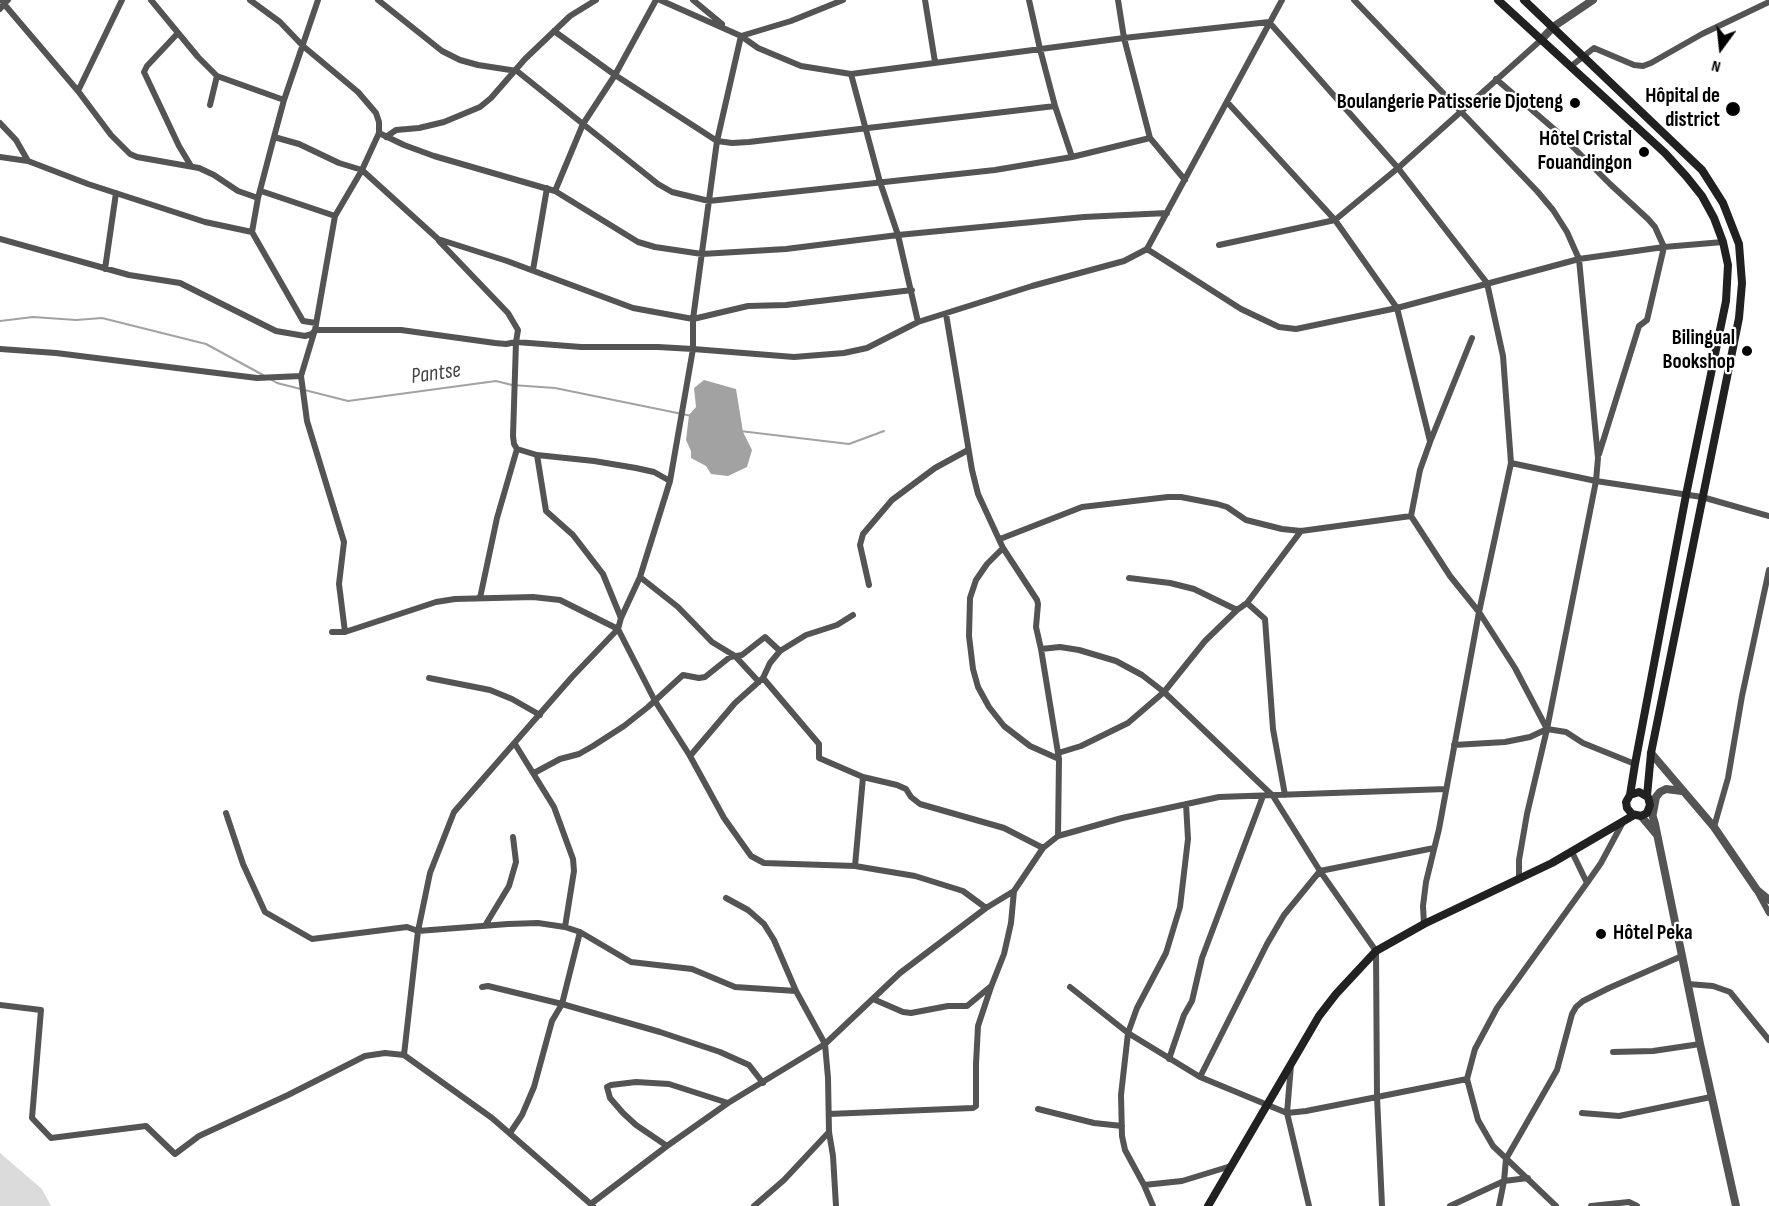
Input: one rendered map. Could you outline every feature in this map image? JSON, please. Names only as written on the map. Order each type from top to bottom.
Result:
[{"type":"main road","points":[[1498,0],[1665,153],[1686,176],[1706,204],[1723,242],[1728,264],[1726,301],[1686,495],[1630,795],[1627,808],[1613,827]]},
{"type":"main road","points":[[1526,0],[1581,57],[1685,151],[1702,170],[1719,195],[1732,222],[1739,244],[1742,264],[1739,318],[1651,753],[1647,796]]},
{"type":"main road","points":[[1208,1206],[1319,1016],[1376,951],[1424,924],[1572,852],[1624,821],[1652,811],[1647,796],[1639,792],[1630,795]]},
{"type":"main road","points":[[1627,808],[1637,816]]},
{"type":"street","points":[[78,90],[122,0]]},
{"type":"street","points":[[152,0],[178,33],[218,76],[284,100]]},
{"type":"street","points":[[250,0],[280,22],[303,46],[358,92],[376,113],[380,122],[379,133],[362,170],[335,216],[315,326],[301,376],[307,421],[344,542],[339,584],[345,632]]},
{"type":"street","points":[[318,0],[284,100],[259,194],[252,232],[303,321],[315,326],[401,330],[506,344],[516,342],[580,347],[658,347],[794,357],[844,353],[867,348],[918,322],[1032,286],[1124,261],[1147,249],[1282,0]]},
{"type":"street","points":[[378,0],[442,51],[460,60],[478,65],[517,70],[658,184],[672,192],[709,201],[995,170],[1072,157],[1150,138]]},
{"type":"street","points":[[386,137],[396,130],[419,128],[444,122],[480,107],[570,16],[596,0]]},
{"type":"street","points":[[555,191],[583,124],[615,75],[658,0],[727,28]]},
{"type":"street","points":[[693,0],[727,28],[758,48],[793,63],[851,74],[1125,38],[1269,22]]},
{"type":"street","points":[[741,36],[765,30],[842,0]]},
{"type":"street","points":[[926,0],[934,62]]},
{"type":"street","points":[[1029,0],[1055,106],[1072,157]]},
{"type":"street","points":[[1118,0],[1150,138],[1185,180]]},
{"type":"street","points":[[1354,0],[1552,210],[1567,232],[1579,259],[1598,458],[1596,481],[1547,729],[1527,814],[1519,860],[1519,879]]},
{"type":"street","points":[[1219,245],[1335,220],[1398,168],[1553,27],[1592,0]]},
{"type":"street","points":[[1570,67],[1591,49],[1597,48],[1627,62],[1643,66],[1769,2]]},
{"type":"street","points":[[4,3],[78,90],[111,135],[130,153],[147,159],[206,170],[238,191],[259,194],[335,216]]},
{"type":"street","points":[[1269,22],[1398,168],[1487,283],[1503,356],[1510,463],[1426,882],[1423,906],[1424,924]]},
{"type":"street","points":[[554,31],[615,75],[717,141],[749,142],[1055,106]]},
{"type":"street","points":[[178,33],[144,72],[191,166]]},
{"type":"street","points":[[404,1055],[418,931],[430,873],[454,812],[618,629],[640,577],[670,481],[693,349],[693,319],[717,141],[741,36]]},
{"type":"street","points":[[851,74],[880,182],[898,235],[918,322]]},
{"type":"street","points":[[210,105],[218,76]]},
{"type":"street","points":[[1496,79],[1561,135],[1648,219],[1655,226],[1664,247],[1647,320],[1639,326],[1598,458]]},
{"type":"street","points":[[1227,102],[1335,220],[1397,308],[1430,442]]},
{"type":"street","points":[[0,123],[16,140],[28,161]]},
{"type":"street","points":[[379,133],[434,156],[555,191],[638,242],[702,254],[786,249],[898,235],[1084,217],[1167,213]]},
{"type":"street","points":[[274,137],[299,144],[339,163],[362,170],[438,239],[508,313],[518,330],[513,436],[517,448],[537,455],[594,460],[636,468],[654,472],[670,481]]},
{"type":"street","points":[[0,157],[28,161],[58,174],[205,222],[252,232]]},
{"type":"street","points":[[534,270],[547,188]]},
{"type":"street","points":[[105,269],[116,193]]},
{"type":"street","points":[[0,239],[105,269],[188,286],[276,331],[305,336],[312,333],[315,326]]},
{"type":"street","points":[[438,239],[534,270],[633,308],[693,319],[748,306],[786,305],[912,290]]},
{"type":"street","points":[[1147,249],[1241,309],[1279,327],[1296,329],[1397,308],[1579,259],[1664,247],[1723,242]]},
{"type":"street","points":[[1728,264],[1742,264]]},
{"type":"street","points":[[946,314],[968,450],[978,494],[1003,549],[1038,604],[1036,627],[1059,756],[1058,836]]},
{"type":"street","points":[[1472,338],[1420,470],[1411,516],[1450,576],[1479,612],[1515,668],[1547,729]]},
{"type":"street","points":[[0,350],[56,353],[257,378],[301,376]]},
{"type":"street","points":[[480,598],[497,518],[517,448]]},
{"type":"street","points":[[869,585],[860,545],[863,534],[878,515],[904,490],[935,468],[968,450]]},
{"type":"street","points":[[537,455],[546,511],[573,535],[603,574],[621,618]]},
{"type":"street","points":[[1510,463],[1596,481],[1702,497],[1769,516]]},
{"type":"street","points":[[1000,539],[1082,507],[1168,497],[1181,497],[1217,504],[1227,507],[1246,520],[1301,531],[1411,516]]},
{"type":"street","points":[[1003,549],[987,564],[976,580],[970,598],[969,636],[973,669],[978,687],[989,707],[1004,726],[1030,746],[1059,756],[1128,723],[1164,692],[1205,640],[1237,609],[1247,603],[1301,531]]},
{"type":"street","points":[[1714,827],[1728,778],[1742,696],[1769,570]]},
{"type":"street","points":[[640,577],[678,607],[712,642],[735,656],[761,680],[819,744],[819,758],[863,777],[906,789],[920,804],[1004,828],[1043,849]]},
{"type":"street","points":[[1129,578],[1170,583],[1194,589],[1237,609]]},
{"type":"street","points":[[332,633],[345,632],[436,602],[456,599],[533,597],[560,600],[618,629],[655,701],[690,756],[724,818],[751,856],[764,863],[855,866],[915,876],[944,883],[963,891],[986,908]]},
{"type":"street","points":[[1247,603],[1264,619],[1273,729],[1285,795]]},
{"type":"street","points":[[690,756],[735,703],[761,680],[780,651],[806,635],[837,625],[853,615]]},
{"type":"street","points":[[534,773],[560,759],[579,754],[624,726],[683,675],[705,677],[730,657],[742,655],[765,637],[780,651]]},
{"type":"street","points":[[1041,650],[1060,647],[1116,661],[1142,675],[1164,692],[1273,796],[1320,872],[1376,951],[1377,1096],[1382,1206]]},
{"type":"street","points":[[429,678],[490,690],[540,715]]},
{"type":"street","points":[[1454,745],[1505,742],[1547,729],[1566,732],[1583,743],[1635,764]]},
{"type":"street","points":[[515,744],[554,807],[573,859],[574,871],[565,927]]},
{"type":"street","points":[[1651,753],[1714,827],[1757,890],[1769,913]]},
{"type":"street","points":[[855,866],[863,777]]},
{"type":"street","points":[[0,1005],[41,1010],[32,1118],[51,1138],[146,1126],[174,1154],[200,1136],[365,1056],[385,1053],[404,1055],[510,1133],[593,1205],[667,1146],[728,1103],[825,1044],[900,973],[986,908],[1014,891],[1043,849],[1058,836],[1122,818],[1219,797],[1446,789]]},
{"type":"street","points":[[1683,791],[1666,789],[1660,792],[1652,811],[1736,1206]]},
{"type":"street","points":[[1169,1059],[1184,1015],[1192,1001],[1202,958],[1263,796]]},
{"type":"street","points":[[1153,1206],[1125,1150],[1122,1126],[1122,1078],[1128,1033],[1137,1008],[1166,953],[1180,907],[1188,839],[1186,804]]},
{"type":"street","points":[[226,813],[243,864],[265,912],[312,939],[406,927],[418,931],[486,924],[538,923],[580,932],[631,962],[692,969],[735,987],[796,991]]},
{"type":"street","points":[[1637,816],[1658,837]]},
{"type":"street","points":[[1556,1206],[1492,1146],[1478,1120],[1467,1079],[1475,1049],[1497,1008],[1601,863],[1624,821]]},
{"type":"street","points":[[486,924],[509,886],[516,862],[513,837]]},
{"type":"street","points":[[1200,1077],[1267,944],[1284,915],[1320,872],[1434,848]]},
{"type":"street","points":[[1572,852],[1587,883]]},
{"type":"street","points":[[1757,890],[1769,900]]},
{"type":"street","points":[[829,1114],[973,1108],[976,1106],[978,1026],[1004,954],[1011,923],[1014,891]]},
{"type":"street","points":[[726,898],[748,910],[764,924],[774,940],[796,991],[825,1044],[829,1132],[836,1206]]},
{"type":"street","points":[[510,1133],[534,1088],[552,1021],[562,1004],[580,932]]},
{"type":"street","points":[[1499,1206],[1506,1159],[1557,1070],[1572,1014],[1576,1007],[1609,988],[1682,956]]},
{"type":"street","points":[[1688,984],[1713,986],[1730,992],[1769,1040]]},
{"type":"street","points":[[482,987],[488,986],[562,1004],[720,1052],[749,1065],[763,1083]]},
{"type":"street","points":[[873,999],[903,1012],[911,1013],[948,1006],[967,1006],[991,987]]},
{"type":"street","points":[[1070,987],[1128,1033],[1169,1059],[1200,1077],[1287,1113],[1467,1079]]},
{"type":"street","points":[[1614,1052],[1653,1051],[1700,1044]]},
{"type":"street","points":[[1291,1064],[1287,1113],[1310,1206]]},
{"type":"street","points":[[667,1146],[636,1125],[623,1113],[610,1098],[607,1087],[636,1082],[669,1084],[728,1103]]},
{"type":"street","points":[[1582,1113],[1619,1116],[1711,1096]]},
{"type":"street","points":[[1038,1109],[1094,1123],[1122,1126]]},
{"type":"street","points":[[754,1206],[784,1180],[829,1132]]},
{"type":"street","points":[[1144,1185],[1182,1181],[1231,1166]]},
{"type":"street","points":[[1450,1206],[1504,1181],[1528,1178]]},
{"type":"street","points":[[1591,1206],[1629,1202],[1637,1206]]},
{"type":"shaded area","points":[[704,380],[736,389],[743,432],[752,450],[747,467],[728,476],[711,474],[706,466],[691,458],[691,451],[686,440],[689,415],[696,407],[694,388]]},
{"type":"shaded area","points":[[0,1153],[42,1189],[51,1206],[0,1206]]},
{"type":"waterway","name":"Pantse","points":[[0,321],[33,317],[76,320],[102,318],[206,344],[263,375]]},
{"type":"waterway","name":"Pantse","points":[[270,379],[277,383],[348,401],[496,381],[512,385],[555,388],[692,416]]},
{"type":"waterway","name":"Pantse","points":[[740,431],[849,444],[884,431]]},
{"type":"place","name":"Boulangerie Patisserie Djoteng","points":[[1575,103]]},
{"type":"place","name":"Hôpital de district","points":[[1733,109]]},
{"type":"place","name":"Hôtel Cristal Fouandingon","points":[[1644,152]]},
{"type":"place","name":"Bilingual Bookshop","points":[[1747,351]]},
{"type":"place","name":"Hôtel Peka","points":[[1601,934]]}]
